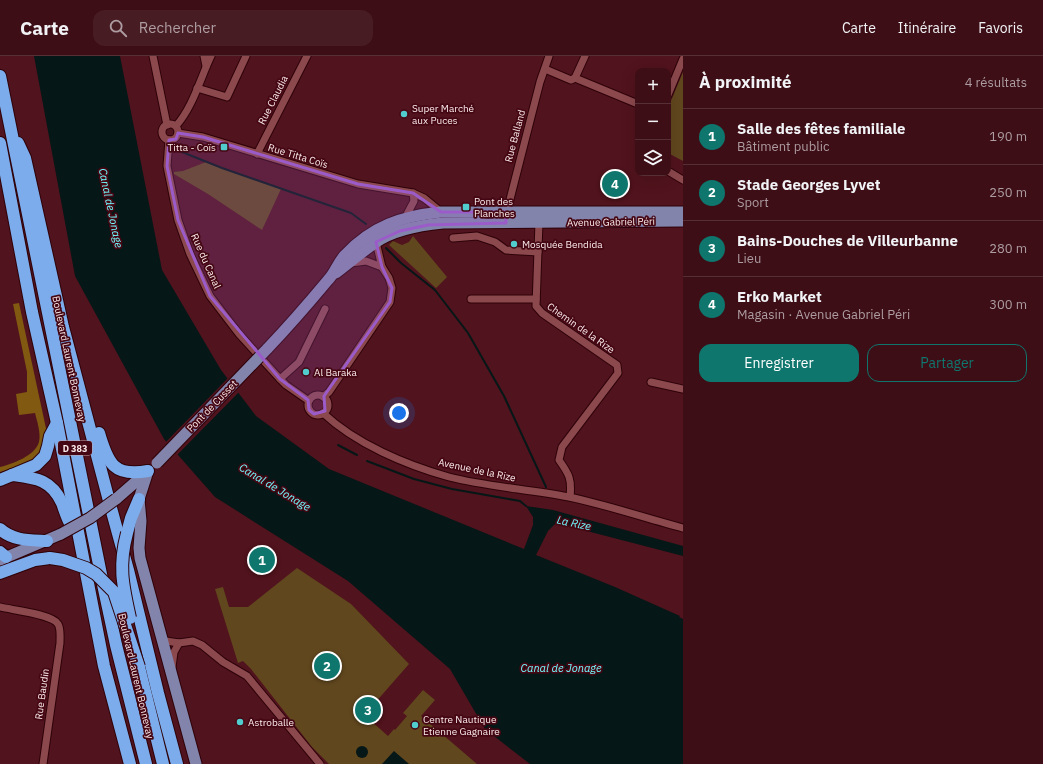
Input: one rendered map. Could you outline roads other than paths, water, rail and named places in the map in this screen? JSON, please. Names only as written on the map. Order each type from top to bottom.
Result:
[{"type":"highway","name":"Boulevard Laurent Bonnevay","points":[[0,76],[104,589],[116,645],[146,764]]},
{"type":"highway","points":[[11,130],[25,158],[63,327],[128,570],[177,764]]},
{"type":"highway","name":"D 383","points":[[0,143],[32,312],[57,424],[104,666],[130,764]]},
{"type":"highway","points":[[63,327],[73,339],[104,450],[115,468],[124,472],[136,473],[153,467]]},
{"type":"highway","points":[[0,480],[36,465],[41,460],[48,446],[50,436],[57,424]]},
{"type":"highway","points":[[12,475],[37,479],[51,486],[57,494],[70,524],[79,538]]},
{"type":"highway","points":[[139,499],[131,518],[122,556],[121,570],[139,667],[163,764]]},
{"type":"highway","points":[[116,525],[137,584],[185,764]]},
{"type":"highway","points":[[0,529],[17,538],[47,541]]},
{"type":"highway","points":[[0,573],[35,560],[50,558],[75,563],[86,568],[100,578],[114,592],[139,667]]},
{"type":"main road","name":"Avenue Gabriel Péri","points":[[376,238],[383,226],[405,218],[441,212],[539,222],[683,221]]},
{"type":"main road","name":"Avenue Gabriel Péri","points":[[539,222],[544,217],[574,216],[584,212]]},
{"type":"main road","name":"Avenue Gabriel Péri","points":[[376,238],[400,231],[443,223],[584,212],[683,212]]},
{"type":"main road","points":[[330,279],[350,263],[376,238]]},
{"type":"main road","points":[[330,279],[345,256],[376,238]]},
{"type":"main road","name":"Pont de Cusset","points":[[2,556],[47,541],[61,534],[90,518],[116,499],[153,467],[267,349],[330,279]]},
{"type":"main road","points":[[153,467],[139,499],[142,521],[139,548],[140,558],[196,764]]},
{"type":"street","points":[[153,56],[167,125]]},
{"type":"street","points":[[204,56],[206,66]]},
{"type":"street","points":[[177,130],[172,124],[167,125],[162,131],[165,138],[169,140],[173,140],[177,137],[177,130],[180,121],[211,56]]},
{"type":"street","points":[[197,88],[226,97],[246,56]]},
{"type":"street","name":"Rue Claudia","points":[[257,154],[307,56]]},
{"type":"street","name":"Rue Balland","points":[[506,218],[540,82],[550,56]]},
{"type":"street","points":[[575,78],[585,56]]},
{"type":"street","points":[[671,88],[683,59]]},
{"type":"street","points":[[545,69],[571,80],[575,78],[635,103]]},
{"type":"street","name":"Rue Titta Coïs","points":[[177,130],[358,184],[413,193],[424,198],[441,212]]},
{"type":"street","name":"Rue du Canal","points":[[169,140],[167,166],[178,220],[190,254],[210,296],[239,334],[280,379],[309,401]]},
{"type":"street","points":[[671,173],[683,180]]},
{"type":"street","points":[[405,218],[414,201],[413,193]]},
{"type":"street","name":"Chemin de la Rize","points":[[539,222],[536,306],[542,313],[616,365],[618,373],[562,448],[559,460],[569,474],[571,487],[570,498]]},
{"type":"street","points":[[453,238],[477,236],[495,242],[506,250],[538,252]]},
{"type":"street","points":[[324,397],[329,392],[390,302],[392,288],[389,278],[382,267],[376,238]]},
{"type":"street","points":[[350,263],[366,261],[382,267]]},
{"type":"street","points":[[471,299],[536,299]]},
{"type":"street","points":[[280,379],[299,362],[325,309]]},
{"type":"street","points":[[651,382],[683,389]]},
{"type":"street","points":[[314,396],[324,397],[326,399],[327,408],[323,413],[317,415],[311,412],[308,407],[309,401],[314,396]]},
{"type":"street","name":"Avenue de la Rize","points":[[323,413],[331,421],[365,443],[406,462],[450,477],[570,498],[683,528]]},
{"type":"street","name":"Rue Baudin","points":[[0,607],[48,617],[57,622],[59,627],[60,642],[43,764]]},
{"type":"street","points":[[162,642],[166,641],[180,643],[194,641],[202,644],[223,662],[247,676],[320,764]]},
{"type":"street","points":[[173,682],[172,665],[174,652],[180,643]]},
{"type":"water","name":"Canal de Jonage","points":[[34,56],[120,56],[162,270],[221,370],[256,416],[329,469],[524,549],[533,525],[533,517],[526,506],[553,510],[683,546],[683,556],[556,523],[548,531],[536,555],[615,587],[680,616],[679,617],[683,619],[683,764],[530,764],[485,729],[450,669],[348,581],[215,497],[164,439],[75,276]]},
{"type":"water","points":[[360,746],[364,746],[368,752],[364,758],[360,758],[356,754],[356,750]]},
{"type":"water","points":[[394,751],[409,764],[382,764]]},
{"type":"waterway","points":[[177,150],[222,168],[351,213],[366,224]]},
{"type":"waterway","points":[[386,248],[401,263],[435,290],[468,333],[504,396],[546,487]]},
{"type":"waterway","points":[[338,445],[357,455]]},
{"type":"waterway","points":[[367,461],[414,479],[452,489],[520,501],[526,506]]},
{"type":"place","name":"Super Marché aux Puces","points":[[404,114]]},
{"type":"place","name":"Titta - Coïs","points":[[224,147]]},
{"type":"place","name":"Erko Market","points":[[615,184]]},
{"type":"place","name":"Pont des Planches","points":[[466,207]]},
{"type":"place","name":"Mosquée Bendida","points":[[514,244]]},
{"type":"place","name":"Al Baraka","points":[[306,372]]},
{"type":"place","name":"Salle des fêtes familiale","points":[[262,560]]},
{"type":"place","name":"Stade Georges Lyvet","points":[[327,666]]},
{"type":"place","name":"Bains-Douches de Villeurbanne","points":[[368,710]]},
{"type":"place","name":"Astroballe","points":[[240,722]]},
{"type":"place","name":"Centre Nautique Etienne Gagnaire","points":[[415,725]]},
{"type":"water label","name":"La Rize","points":[[574,523]]}]
